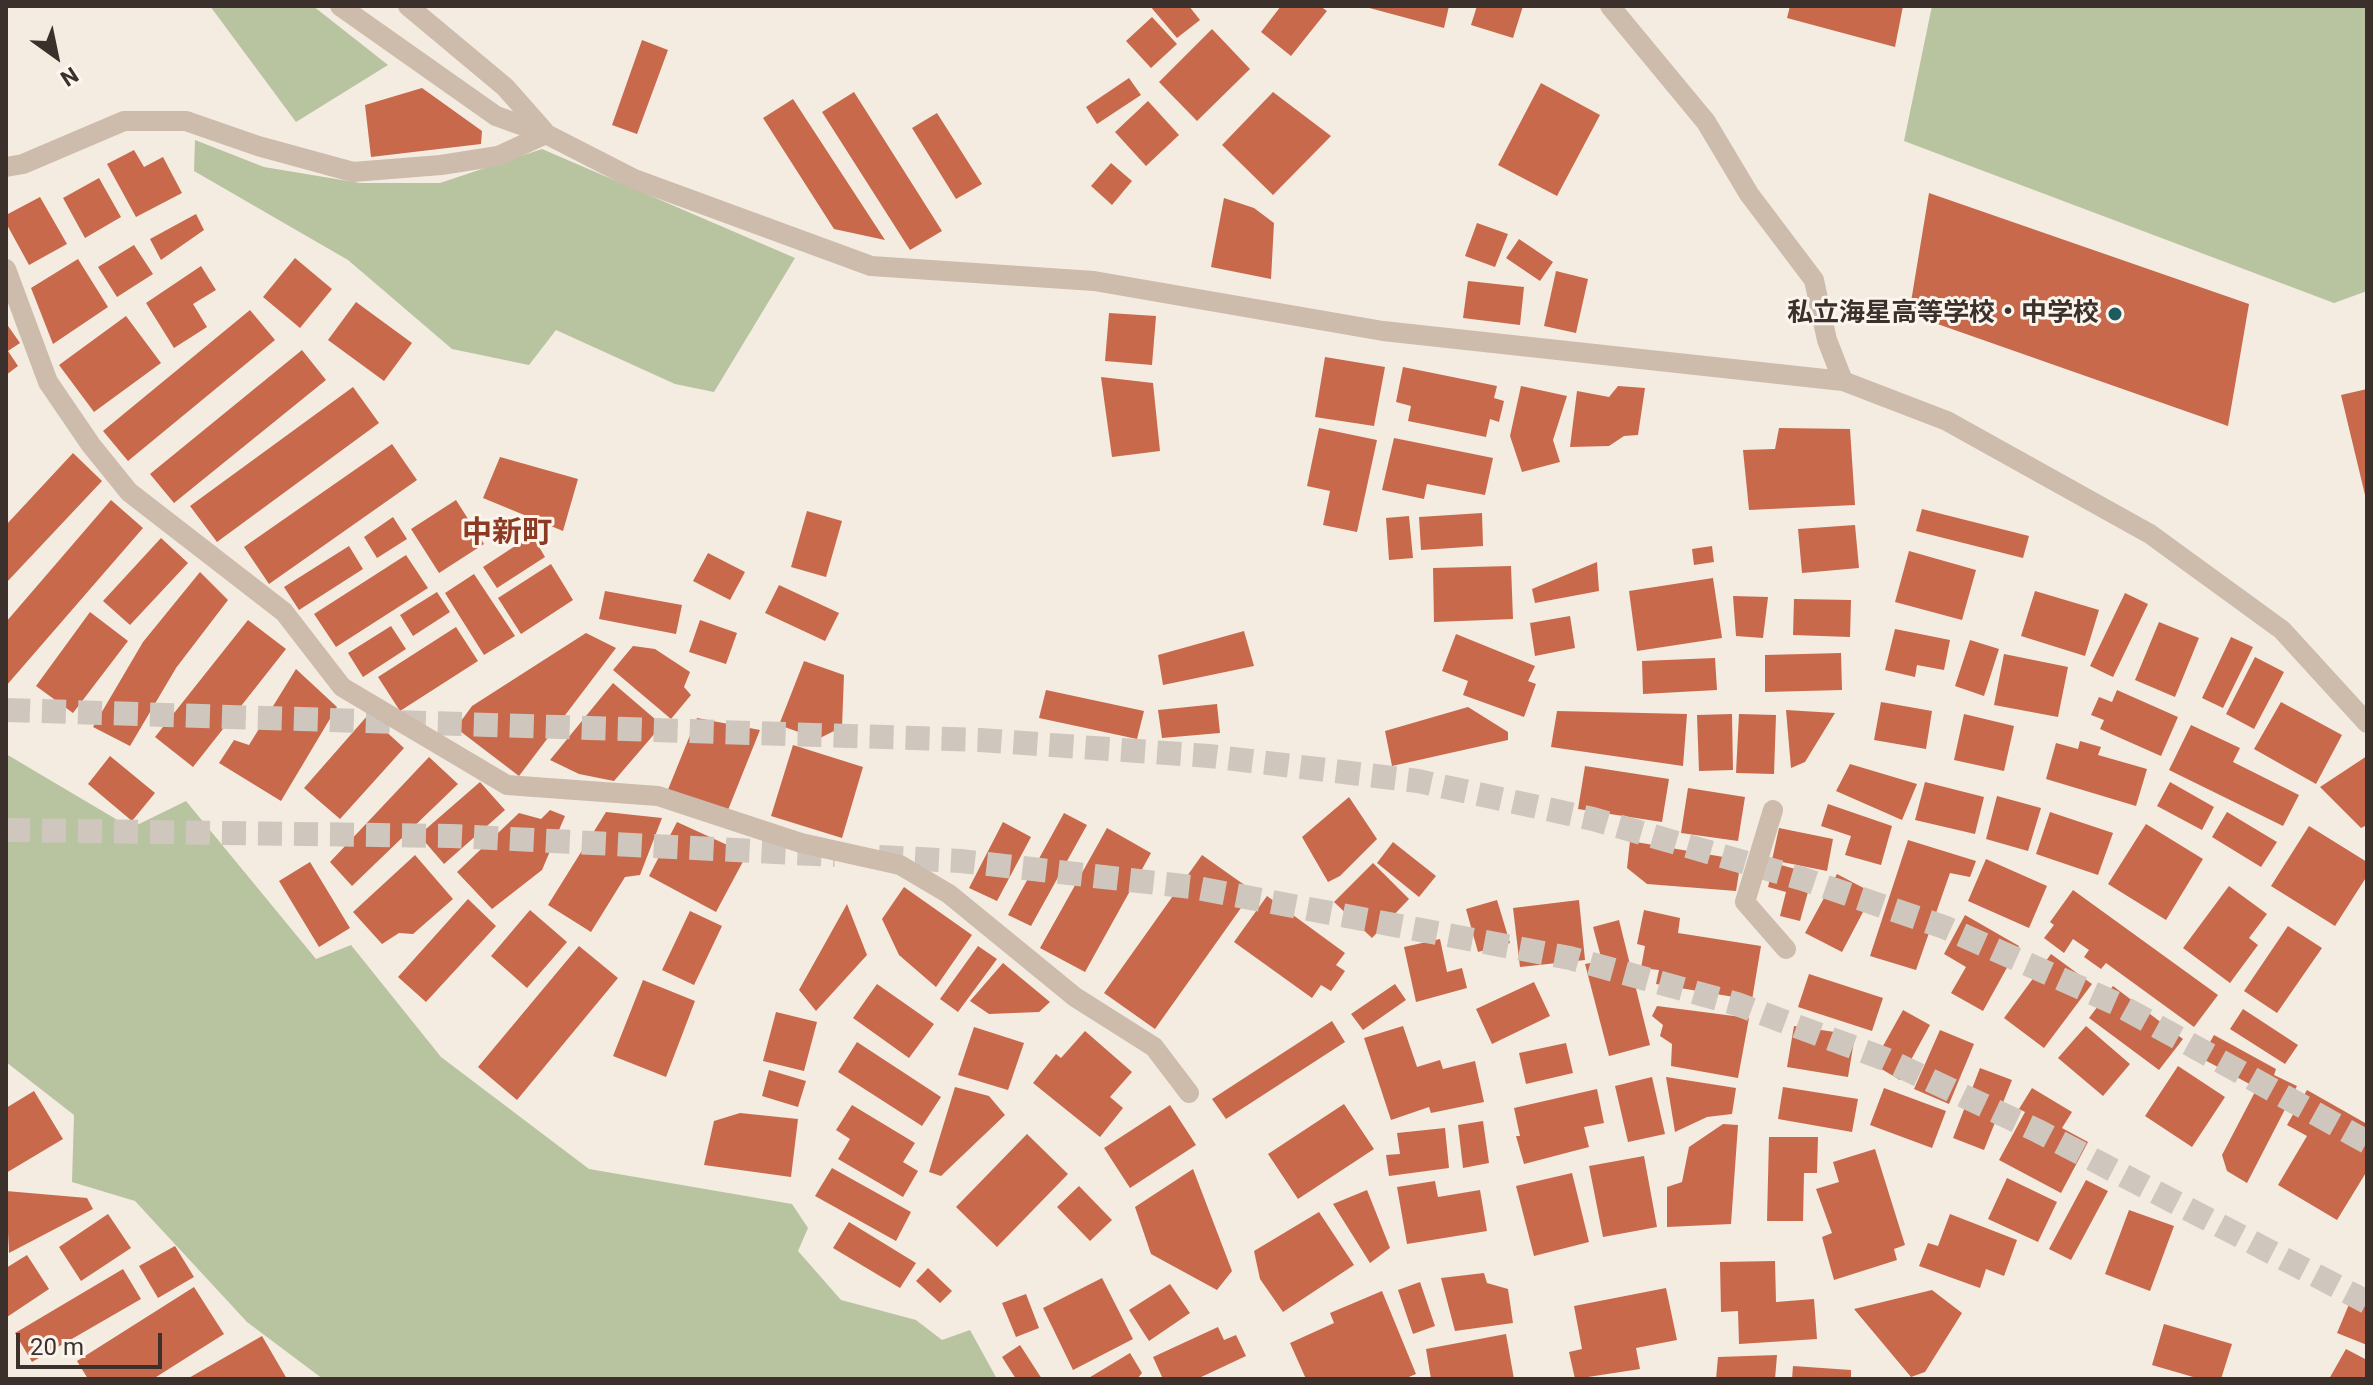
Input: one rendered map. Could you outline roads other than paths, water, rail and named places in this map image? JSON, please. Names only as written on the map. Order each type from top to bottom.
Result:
[{"type":"street","points":[[340,6],[496,116],[546,134],[634,179],[871,266],[1094,281],[1383,331],[1843,381],[1947,421],[2150,534],[2282,630],[2367,723]]},
{"type":"street","points":[[408,6],[505,87],[546,134]]},
{"type":"street","points":[[1610,6],[1706,122],[1749,194],[1814,280],[1827,340],[1843,381]]},
{"type":"street","points":[[6,167],[23,164],[124,121],[186,121],[258,146],[353,172],[441,165],[498,156],[546,134]]},
{"type":"street","points":[[6,269],[48,382],[91,445],[129,492],[284,612],[342,687],[507,785],[658,796],[801,843],[900,865],[949,894],[1075,997],[1154,1047],[1189,1093]]},
{"type":"street","points":[[1773,810],[1745,902],[1786,949]]},
{"type":"tunnel","points":[[6,710],[980,740],[1209,756],[1418,781],[1593,819],[1803,879],[1944,927],[2115,1003],[2367,1142]]},
{"type":"tunnel","points":[[6,830],[452,836],[835,855]]},
{"type":"tunnel","points":[[879,857],[961,861],[1192,887],[1570,958],[1737,1004],[1885,1059],[2038,1131],[2367,1302]]},
{"type":"place","name":"私立海星高等学校・中学校","points":[[2115,314]]},
{"type":"district","name":"中新町","points":[[507,534]]}]
